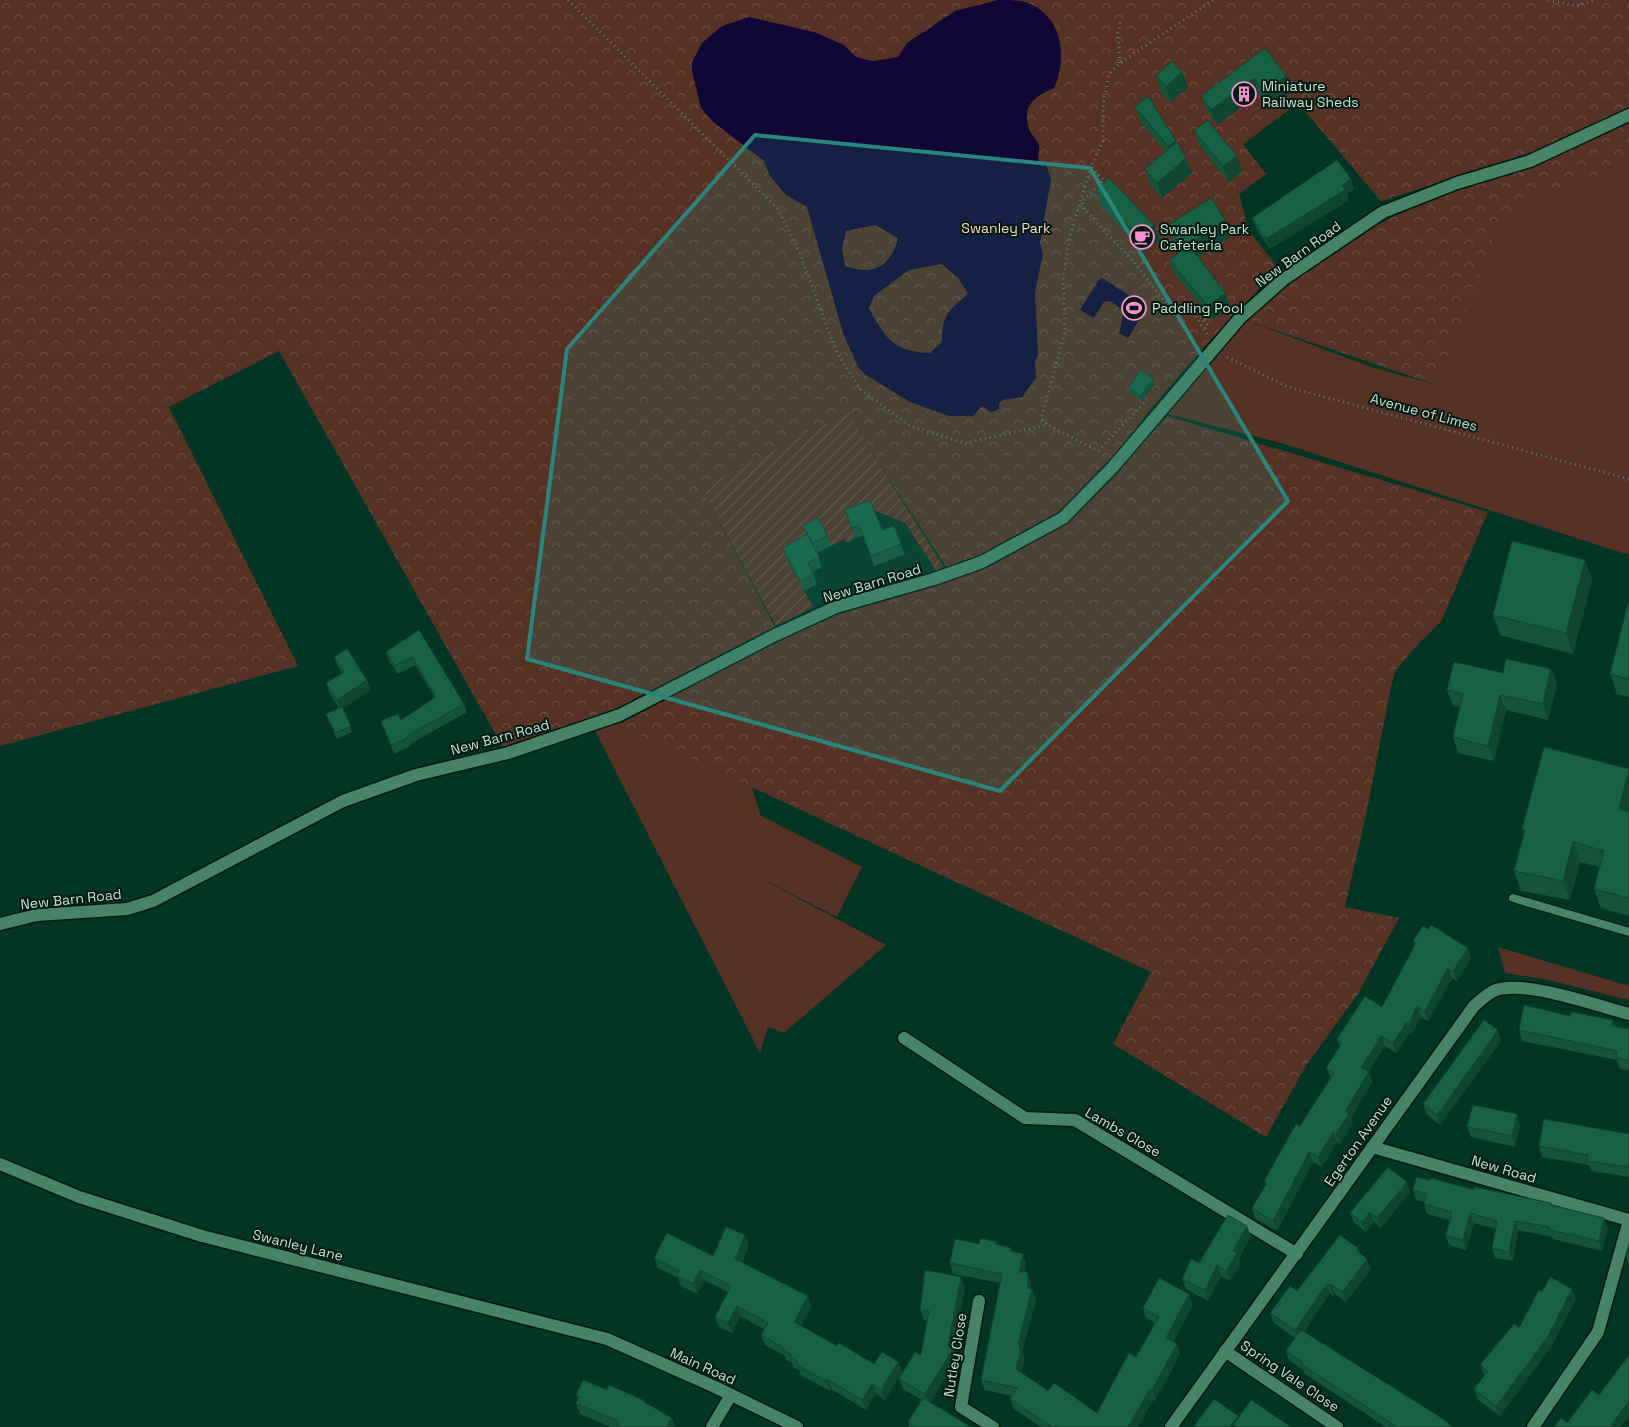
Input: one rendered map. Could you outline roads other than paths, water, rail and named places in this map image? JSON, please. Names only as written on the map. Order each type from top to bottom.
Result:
[{"type":"street","name":"New Barn Road","points":[[0,924],[37,915],[127,910],[153,901],[343,801],[416,775],[508,753],[595,725],[620,715],[773,636],[836,607],[934,579],[982,562],[1063,518],[1113,467],[1240,318],[1284,279],[1383,212],[1457,183],[1530,161],[1629,116]]},
{"type":"street","name":"Egerton Avenue","points":[[1171,1427],[1474,1006],[1496,990],[1538,990],[1629,1014]]},
{"type":"street","name":"Lambs Close","points":[[904,1038],[1025,1118],[1075,1120],[1297,1254]]},
{"type":"street","name":"New Road","points":[[1372,1147],[1629,1220]]},
{"type":"street","name":"Swanley Lane","points":[[0,1164],[79,1197],[202,1236],[595,1335]]},
{"type":"street","points":[[1533,1427],[1598,1332],[1629,1220]]},
{"type":"street","name":"Nutley Close","points":[[979,1301],[961,1406],[993,1427]]},
{"type":"street","name":"Main Road","points":[[595,1335],[731,1395],[797,1427]]},
{"type":"street","name":"Spring Vale Close","points":[[1225,1351],[1337,1427]]},
{"type":"street","points":[[712,1427],[731,1395]]},
{"type":"lane","points":[[1513,898],[1629,932]]},
{"type":"place","name":"Miniature Railway Sheds","points":[[1244,94]]},
{"type":"place","name":"Swanley Park Cafeteria","points":[[1142,237]]},
{"type":"place","name":"Paddling Pool","points":[[1134,308]]},
{"type":"park label","name":"Swanley Park","points":[[1006,228]]}]
